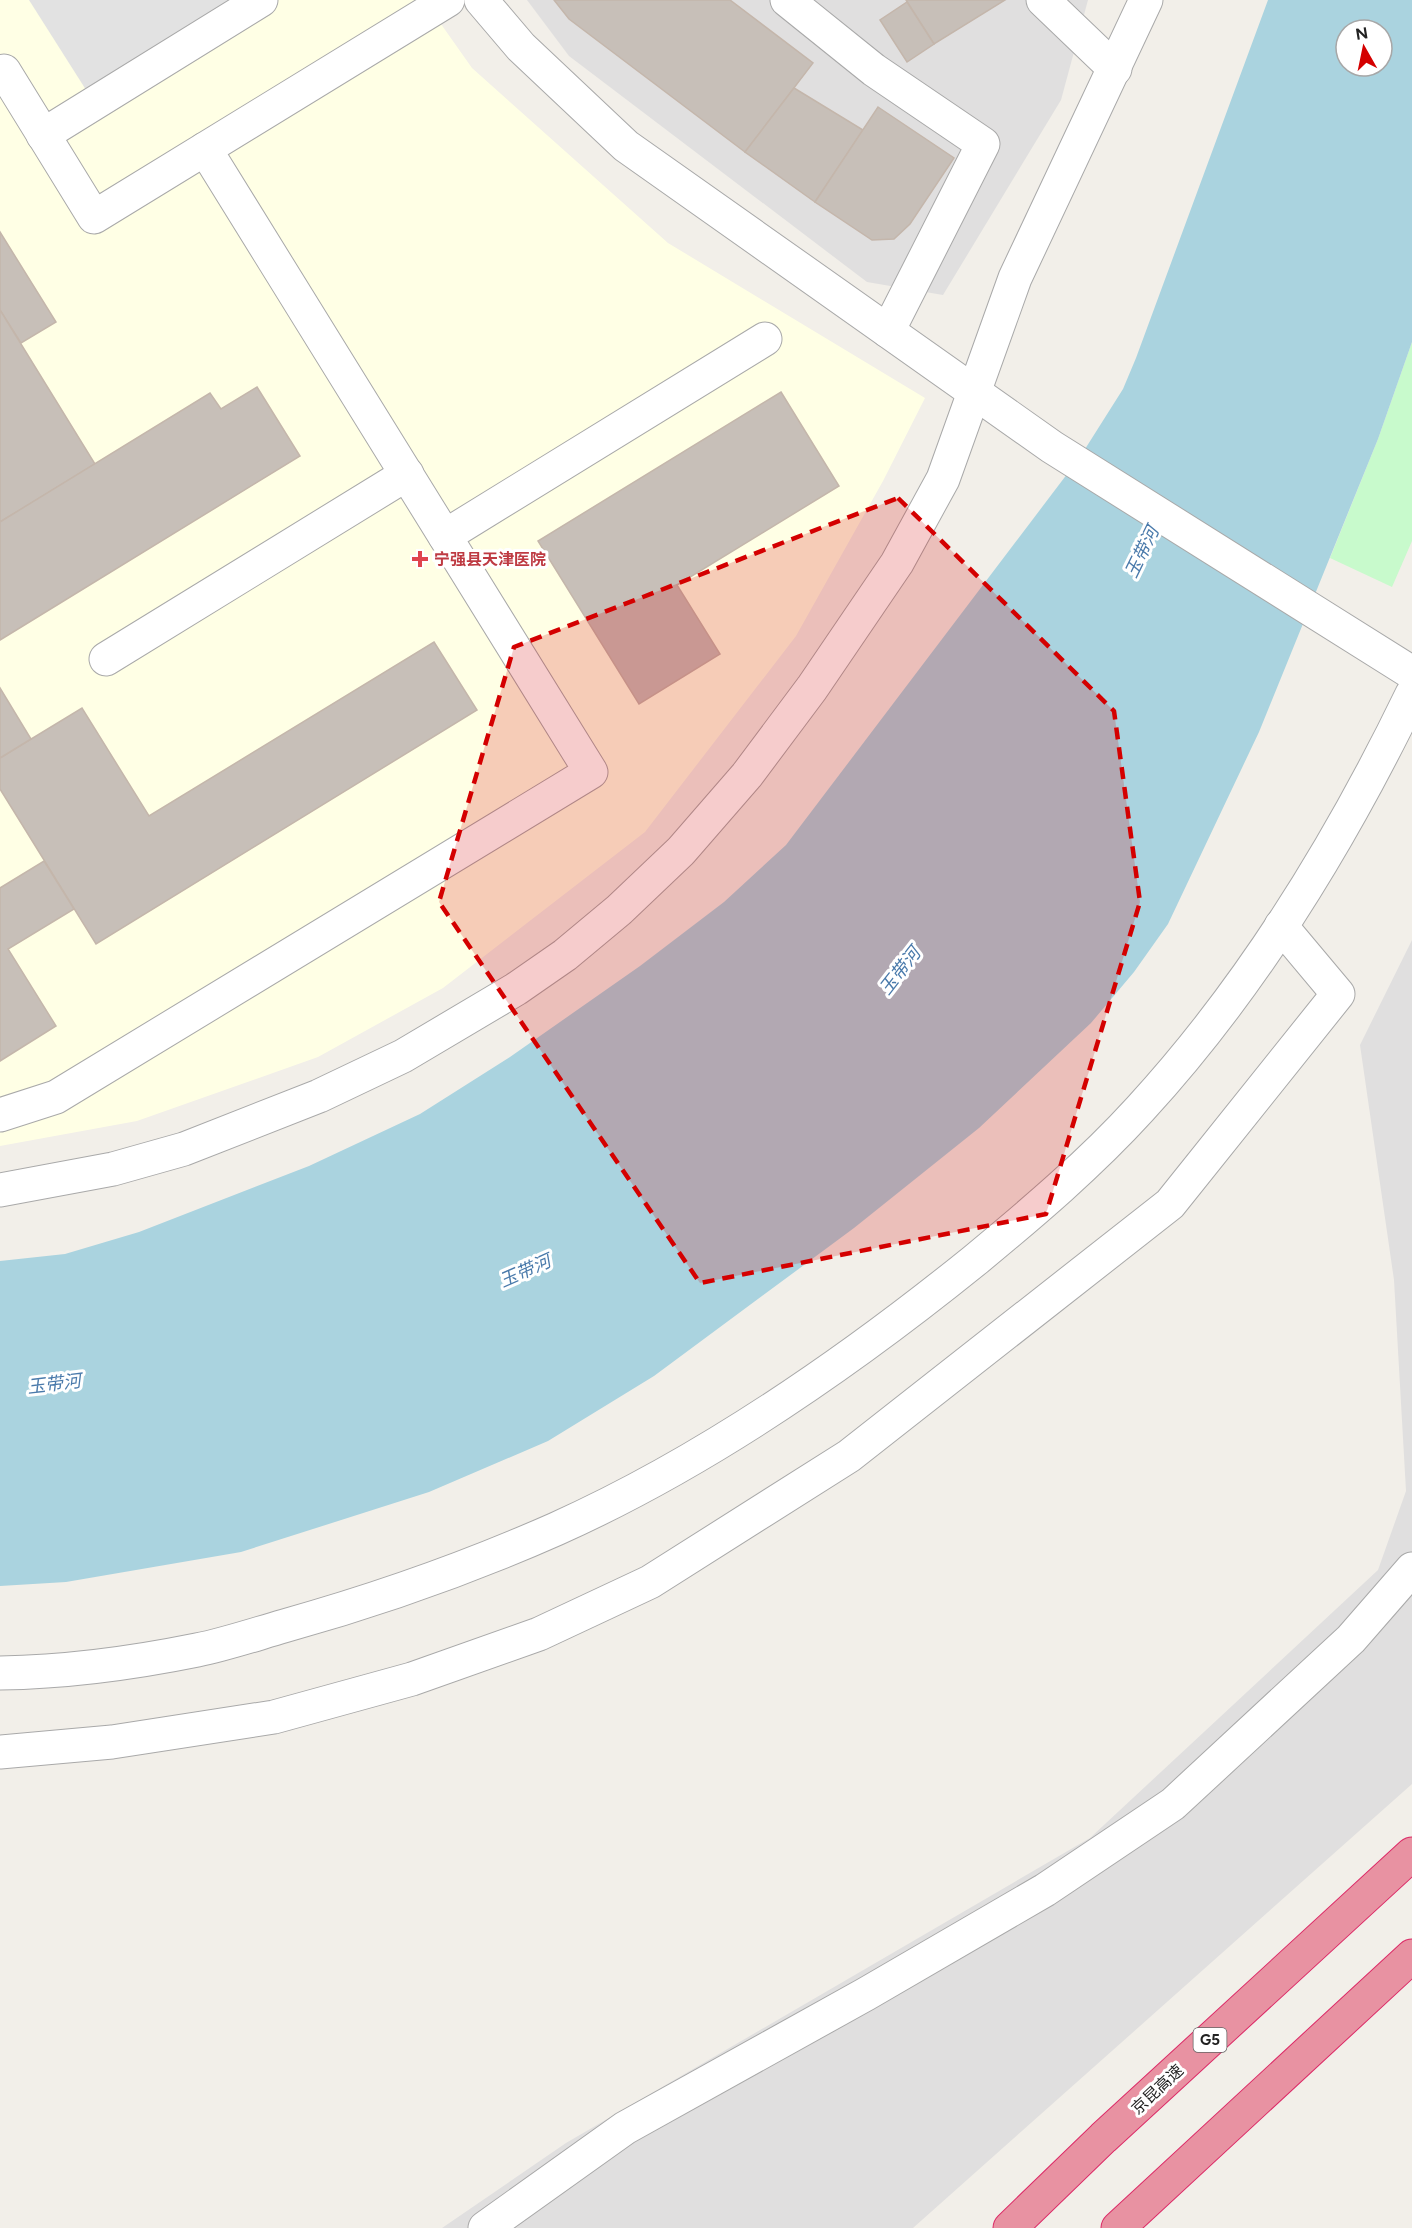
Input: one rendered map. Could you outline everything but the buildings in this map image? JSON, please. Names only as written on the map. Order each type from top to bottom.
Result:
[{"type":"highway","name":"京昆高速","points":[[1010,2228],[1112,2130],[1412,1854]]},
{"type":"highway","points":[[1118,2228],[1412,1956]]},
{"type":"street","points":[[44,135],[261,0]]},
{"type":"street","points":[[0,73],[4,71],[94,217],[448,0]]},
{"type":"street","points":[[481,0],[521,46],[626,146],[1052,447],[1412,673]]},
{"type":"street","points":[[787,0],[874,70],[983,144],[888,331]]},
{"type":"street","points":[[1043,0],[1114,69]]},
{"type":"street","points":[[0,1190],[113,1169],[184,1149],[319,1096],[403,1056],[516,989],[565,955],[620,910],[681,851],[747,775],[812,688],[897,563],[943,478],[1015,278],[1146,0]]},
{"type":"street","points":[[0,1115],[56,1097],[591,772],[205,148]]},
{"type":"street","points":[[445,536],[765,339]]},
{"type":"street","points":[[106,659],[407,474]]},
{"type":"street","points":[[0,1673],[108,1665],[200,1650],[342,1610],[448,1574],[558,1528],[613,1501],[722,1441],[827,1371],[927,1299],[1020,1223],[1062,1186],[1139,1111],[1202,1037],[1281,926],[1338,835],[1383,755],[1412,694]]},
{"type":"street","points":[[0,1752],[112,1742],[273,1717],[412,1679],[539,1634],[650,1582],[839,1463],[1170,1204],[1338,994],[1281,926]]},
{"type":"street","points":[[485,2228],[625,2128],[876,1988],[1045,1890],[1173,1804],[1351,1639],[1412,1569]]},
{"type":"highlighted area","points":[[898,498],[1114,711],[1140,902],[1046,1214],[700,1283],[439,902],[514,647]]},
{"type":"shaded area","name":"宁强县天津医院","points":[[0,0],[424,0],[472,68],[668,243],[925,398],[883,481],[796,636],[645,832],[443,988],[318,1057],[137,1121],[0,1146]]},
{"type":"shaded area","points":[[29,0],[236,0],[88,93]]},
{"type":"shaded area","points":[[527,0],[1088,0],[1061,100],[943,295],[867,282],[569,56]]},
{"type":"shaded area","points":[[1412,940],[1412,1784],[913,2228],[442,2228],[566,2143],[1090,1838],[1378,1570],[1406,1491],[1394,1280],[1360,1045]]},
{"type":"green space","points":[[1412,342],[1412,541],[1392,587],[1330,558],[1378,439]]},
{"type":"water","name":"玉带河","points":[[1268,0],[1412,0],[1412,342],[1378,439],[1259,732],[1168,924],[1134,972],[1091,1023],[979,1128],[854,1228],[654,1376],[548,1441],[429,1492],[241,1552],[66,1582],[0,1586],[0,1261],[65,1254],[139,1232],[309,1166],[420,1114],[510,1057],[640,966],[724,902],[786,845],[1080,457],[1123,389]]},
{"type":"place","name":"宁强县天津医院","points":[[420,559]]}]
